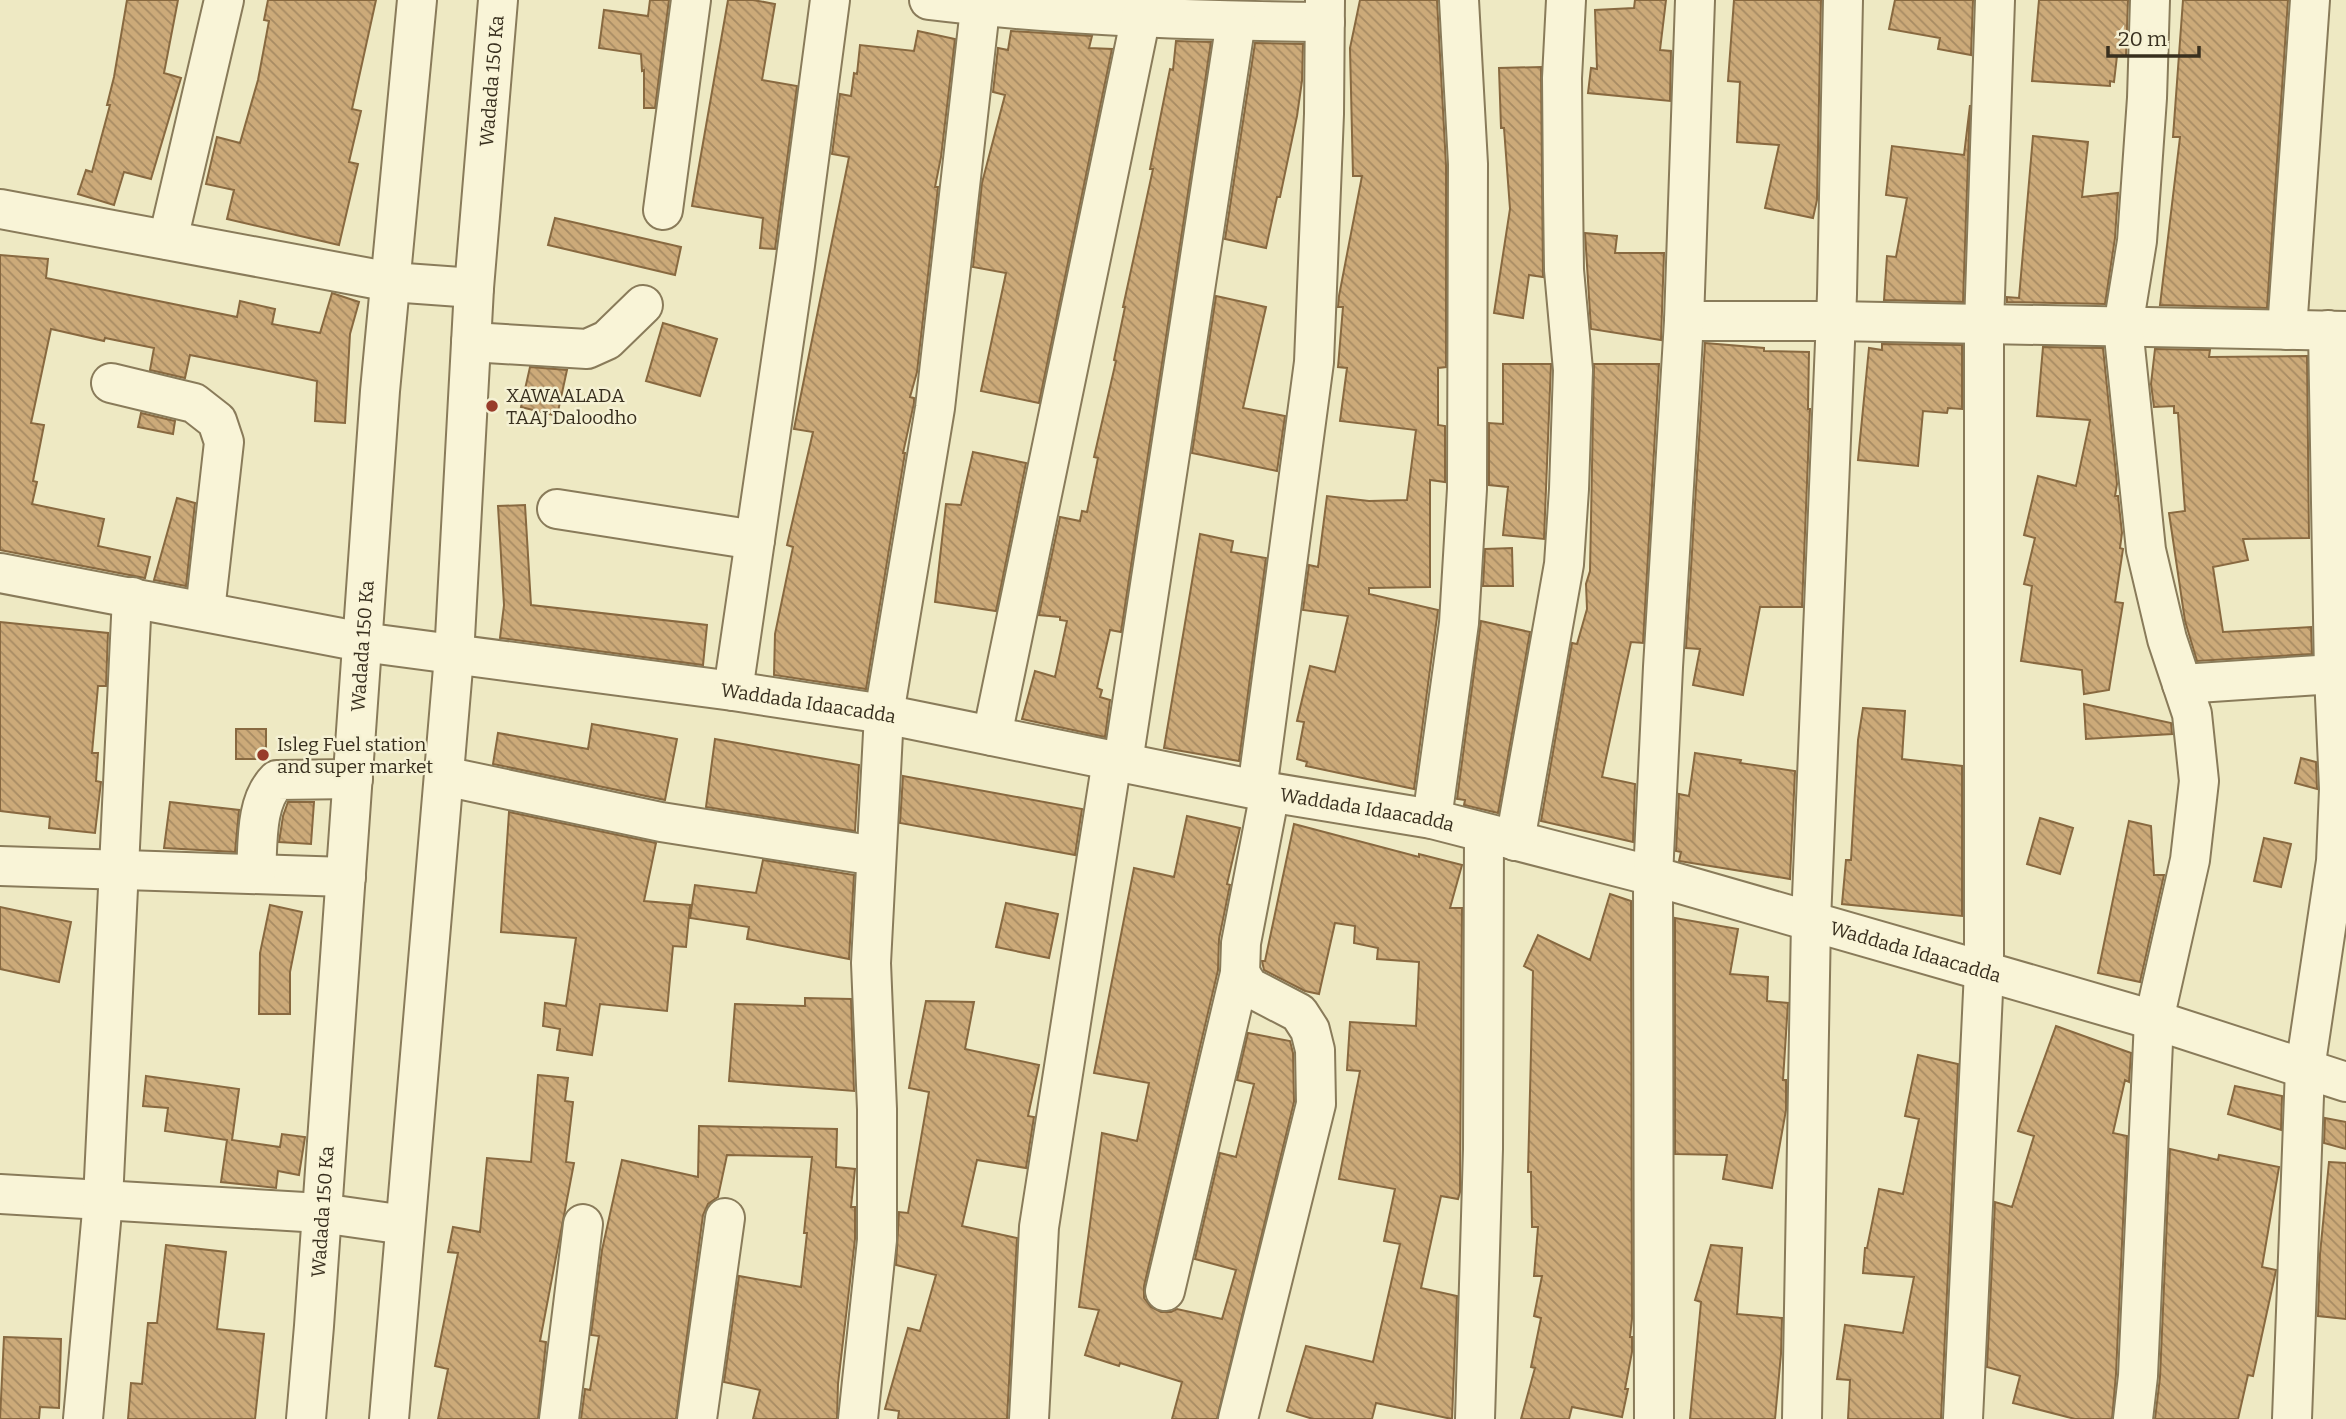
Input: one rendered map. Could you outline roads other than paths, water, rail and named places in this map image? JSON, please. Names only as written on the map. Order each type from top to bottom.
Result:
[{"type":"street","points":[[168,240],[224,0]]},
{"type":"street","name":"Wadada 150 Ka","points":[[306,1419],[362,642],[417,0]]},
{"type":"street","name":"Wadada 150 Ka","points":[[389,1419],[454,656],[474,288],[498,0]]},
{"type":"street","points":[[663,210],[691,0]]},
{"type":"street","points":[[733,691],[831,0]]},
{"type":"street","points":[[929,0],[1124,10],[1236,21],[1325,11],[1314,362],[1263,791],[1241,943],[1240,973],[1165,1291]]},
{"type":"street","points":[[1432,819],[1459,623],[1466,489],[1468,164],[1459,0]]},
{"type":"street","points":[[1475,1419],[1483,1149],[1499,837],[1564,564],[1569,489],[1573,370],[1564,270],[1562,78],[1566,0]]},
{"type":"street","points":[[1654,1419],[1653,876],[1684,321],[1695,0]]},
{"type":"street","points":[[1802,1419],[1811,921],[1835,321],[1843,0]]},
{"type":"street","points":[[1963,1419],[1984,971],[1984,325],[1995,0]]},
{"type":"street","points":[[2133,1419],[2138,1376],[2154,1020],[2190,860],[2199,781],[2192,714],[2167,639],[2146,550],[2123,327],[2137,241],[2147,97],[2150,0]]},
{"type":"street","points":[[2287,330],[2310,0]]},
{"type":"street","points":[[858,1419],[877,1240],[877,1109],[871,963],[884,715],[936,408],[981,3]]},
{"type":"street","points":[[992,736],[1124,10]]},
{"type":"street","points":[[1029,1419],[1040,1227],[1118,761],[1236,21]]},
{"type":"street","points":[[0,209],[391,282],[474,288]]},
{"type":"street","points":[[471,342],[587,349],[607,340],[643,305]]},
{"type":"street","points":[[1684,321],[2337,330],[2334,674],[2339,789],[2336,862],[2305,1069],[2292,1419]]},
{"type":"street","points":[[111,383],[194,403],[217,421],[224,442],[205,611]]},
{"type":"street","points":[[557,509],[755,540]]},
{"type":"street","name":"Waddada Idaacadda","points":[[0,573],[362,642],[733,691],[884,715],[1263,791],[1432,819],[1653,876],[1811,921],[2154,1020],[2346,1082]]},
{"type":"street","points":[[83,1419],[103,1200],[132,597]]},
{"type":"street","points":[[2182,684],[2334,674]]},
{"type":"street","points":[[444,775],[661,822],[876,856]]},
{"type":"street","points":[[256,873],[262,806],[268,789],[277,780],[353,779]]},
{"type":"street","points":[[0,866],[346,877]]},
{"type":"street","points":[[1238,1419],[1316,1104],[1315,1051],[1310,1030],[1299,1013],[1249,987],[1240,973]]},
{"type":"street","points":[[0,1194],[321,1213],[405,1225]]},
{"type":"street","points":[[697,1419],[725,1218]]},
{"type":"street","points":[[559,1419],[583,1224]]},
{"type":"place","name":"XAWAALADA TAAJ Daloodho","points":[[492,406]]},
{"type":"place","name":"Isleg Fuel station and super market","points":[[263,755]]}]
